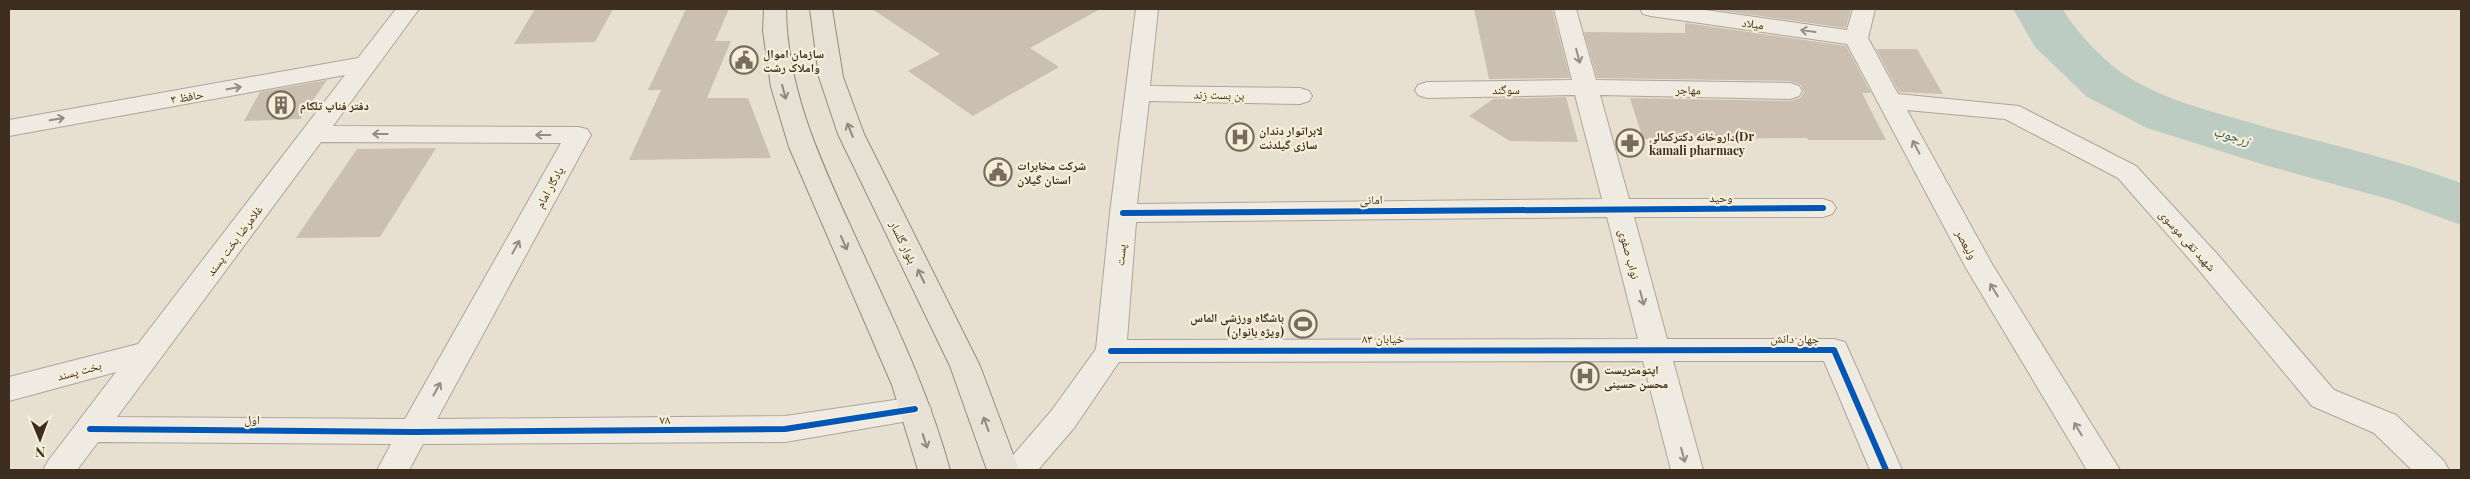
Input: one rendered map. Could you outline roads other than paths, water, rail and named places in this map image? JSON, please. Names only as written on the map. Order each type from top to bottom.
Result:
[{"type":"main road","points":[[775,9],[775,31],[783,87],[802,147],[907,385],[934,470]]},
{"type":"main road","name":"بلوار گلسار","points":[[821,9],[831,77],[852,134],[965,366],[1003,470]]},
{"type":"street","name":"غلامرضا بخت پسند","points":[[59,470],[408,9]]},
{"type":"street","name":"پست","points":[[1111,351],[1123,213],[1147,9]]},
{"type":"street","name":"نواب صفوی","points":[[1565,9],[1688,470]]},
{"type":"street","name":"میلاد","points":[[1651,9],[1856,38]]},
{"type":"street","points":[[1856,38],[1864,9]]},
{"type":"street","name":"ولیعصر","points":[[1856,38],[1892,101],[1980,268],[2104,470]]},
{"type":"street","name":"حافظ ۳","points":[[9,128],[366,64]]},
{"type":"street","name":"سوگند","points":[[1427,90],[1586,87]]},
{"type":"street","name":"مهاجر","points":[[1586,87],[1790,91]]},
{"type":"street","name":"بن بست زند","points":[[1137,93],[1300,96]]},
{"type":"street","name":"شهید تقی موسوی","points":[[1892,101],[2010,112],[2127,172],[2208,262],[2323,398],[2384,424],[2433,470]]},
{"type":"street","name":"یادگار امام","points":[[314,134],[578,135],[393,470]]},
{"type":"street","name":"وحید","points":[[1618,208],[1823,208]]},
{"type":"street","name":"امانی","points":[[1123,213],[1618,208]]},
{"type":"street","name":"خیابان ۸۳","points":[[1111,351],[1655,348]]},
{"type":"street","name":"جهان دانش","points":[[1655,348],[1834,350],[1886,470]]},
{"type":"street","points":[[1019,470],[1063,419],[1111,351]]},
{"type":"street","name":"بخت پسند","points":[[9,389],[149,352]]},
{"type":"street","name":"۷۸","points":[[414,432],[785,429],[915,409]]},
{"type":"street","name":"اول","points":[[90,429],[414,432]]},
{"type":"waterway","name":"زرجوب","points":[[2038,9],[2053,36],[2106,86],[2166,116],[2288,153],[2412,186],[2461,205]]},
{"type":"place","name":"سازمان اموال واملاک رشت","points":[[744,60]]},
{"type":"place","name":"دفتر فناپ تلکام","points":[[281,105]]},
{"type":"place","name":"لابراتوار دندان سازی گیلدنت","points":[[1240,137]]},
{"type":"place","name":"داروخانه دکترکمالی(Dr kamali pharmacy","points":[[1630,143]]},
{"type":"place","name":"شرکت مخابرات استان گیلان","points":[[998,172]]},
{"type":"place","name":"باشگاه ورزشی الماس (ویژه بانوان)","points":[[1303,324]]},
{"type":"place","name":"اپتومتریست محسن حسینی","points":[[1585,376]]}]
